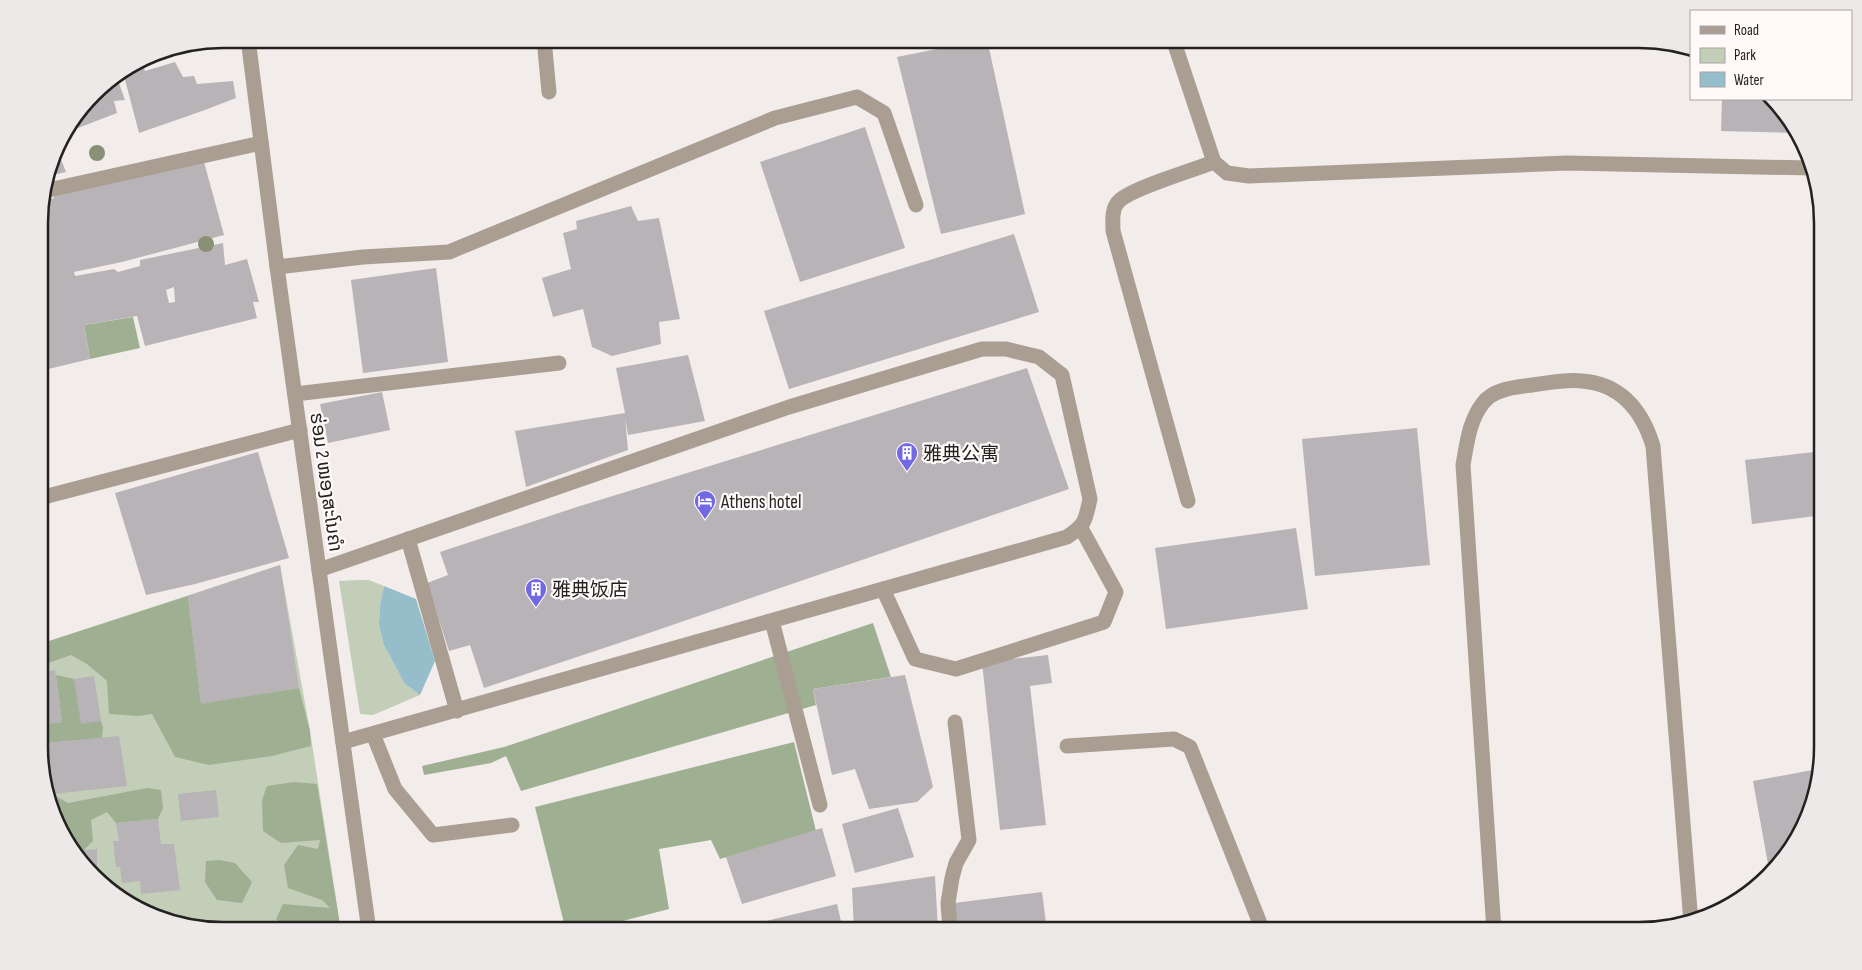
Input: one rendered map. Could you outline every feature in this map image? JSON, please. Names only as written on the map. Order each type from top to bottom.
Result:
[{"type":"street","name":"ຮ່ອມ 2 ໜອງສະໂນຄໍາ","points":[[249,48],[277,267],[368,922]]},
{"type":"street","points":[[545,48],[549,92]]},
{"type":"street","points":[[1176,48],[1214,162],[1228,173],[1249,176],[1567,163],[1806,168]]},
{"type":"street","points":[[277,267],[363,257],[449,252],[775,118],[857,97],[884,113],[916,206]]},
{"type":"street","points":[[51,190],[261,143]]},
{"type":"street","points":[[1188,501],[1113,231],[1113,212],[1119,201],[1134,192],[1214,162]]},
{"type":"street","points":[[319,570],[789,407],[982,349],[1006,349],[1039,357],[1062,375],[1090,499],[1086,517],[1081,528],[1067,537],[343,742]]},
{"type":"street","points":[[295,394],[559,363]]},
{"type":"street","points":[[1493,922],[1464,464],[1467,443],[1472,420],[1484,401],[1506,388],[1580,380],[1601,384],[1620,394],[1635,409],[1646,426],[1653,446],[1690,915]]},
{"type":"street","points":[[48,496],[300,430]]},
{"type":"street","points":[[883,589],[915,660],[956,669],[1104,622],[1116,592],[1081,528]]},
{"type":"street","points":[[408,539],[457,710]]},
{"type":"street","points":[[772,621],[820,805]]},
{"type":"street","points":[[949,922],[948,904],[952,878],[956,863],[969,840],[955,722]]},
{"type":"street","points":[[373,734],[395,789],[433,835],[512,825]]},
{"type":"street","points":[[1067,746],[1174,739],[1190,747],[1259,922]]},
{"type":"green space","points":[[133,317],[140,348],[90,359],[84,325]]},
{"type":"green space","points":[[280,565],[310,731],[340,922],[222,922],[177,917],[145,904],[125,893],[107,879],[91,863],[71,835],[53,793],[48,748],[48,641]]},
{"type":"green space","points":[[369,580],[384,586],[379,624],[383,643],[404,683],[420,695],[373,715],[360,714],[339,581]]},
{"type":"green space","points":[[188,596],[201,703],[299,688],[310,731],[311,746],[272,756],[209,765],[175,757],[152,714],[138,716],[109,714],[107,681],[87,664],[71,655],[48,663],[48,641]]},
{"type":"green space","points":[[873,623],[891,677],[813,689],[816,705],[521,791],[506,756],[491,763],[424,775],[422,766],[504,747]]},
{"type":"green space","points":[[56,675],[74,679],[101,721],[103,727],[102,738],[48,743],[48,724],[62,722]]},
{"type":"green space","points":[[794,742],[816,831],[720,859],[711,840],[659,849],[669,909],[619,922],[564,922],[535,807]]},
{"type":"green space","points":[[294,782],[317,784],[340,922],[280,922],[276,919],[283,904],[330,908],[322,900],[288,888],[284,865],[298,845],[318,849],[320,840],[281,843],[263,831],[262,800],[267,786]]},
{"type":"green space","points":[[147,788],[161,790],[163,808],[158,819],[116,823],[107,812],[91,820],[93,841],[81,850],[71,835],[54,795],[68,803]]},
{"type":"green space","points":[[219,860],[235,863],[252,882],[242,903],[217,900],[205,882],[206,861]]},
{"type":"water","points":[[384,586],[416,599],[435,661],[420,695],[404,683],[383,643],[379,624]]},
{"type":"building","points":[[942,48],[989,48],[1025,214],[941,234],[897,57]]},
{"type":"building","points":[[175,62],[183,77],[194,76],[197,84],[233,81],[236,98],[139,133],[125,78],[144,67],[145,71]]},
{"type":"building","points":[[119,82],[125,100],[114,101],[117,113],[78,128],[78,126],[91,107]]},
{"type":"building","points":[[1722,100],[1764,100],[1789,133],[1721,131]]},
{"type":"building","points":[[865,127],[905,248],[800,282],[760,162]]},
{"type":"building","points":[[60,158],[66,172],[54,175]]},
{"type":"building","points":[[204,162],[224,235],[122,262],[74,272],[75,276],[114,269],[118,272],[140,266],[140,260],[223,243],[225,265],[247,259],[259,302],[253,302],[257,318],[145,346],[137,316],[84,325],[90,359],[48,369],[48,211],[49,199],[54,198],[53,195]],"holes":[[[174,287],[175,302],[169,303],[166,290]]]},
{"type":"building","points":[[631,206],[638,221],[659,218],[680,319],[659,322],[661,344],[612,356],[592,347],[583,309],[553,317],[542,278],[571,269],[563,233],[577,229],[576,221]]},
{"type":"building","points":[[1014,234],[1039,312],[789,389],[764,311]]},
{"type":"building","points":[[436,268],[448,362],[363,373],[351,280]]},
{"type":"building","points":[[688,355],[705,421],[628,435],[625,418],[628,450],[526,487],[515,431],[625,413],[616,368]]},
{"type":"building","points":[[1027,368],[1069,489],[484,688],[470,645],[449,651],[427,583],[448,575],[440,552],[577,507]]},
{"type":"building","points":[[382,392],[390,430],[328,443],[320,404]]},
{"type":"building","points":[[1417,428],[1430,565],[1315,576],[1302,439]]},
{"type":"building","points":[[258,452],[289,558],[195,584],[146,595],[115,493]]},
{"type":"building","points":[[1814,452],[1814,516],[1752,524],[1745,460]]},
{"type":"building","points":[[1296,528],[1308,609],[1166,629],[1155,548]]},
{"type":"building","points":[[280,565],[299,688],[201,704],[188,596]]},
{"type":"building","points":[[1048,655],[1052,683],[1030,686],[1046,825],[1000,830],[982,662]]},
{"type":"building","points":[[55,670],[62,722],[48,724],[48,671]]},
{"type":"building","points":[[905,675],[933,787],[917,802],[869,809],[855,769],[832,775],[813,689]]},
{"type":"building","points":[[94,676],[101,721],[81,724],[74,679]]},
{"type":"building","points":[[119,736],[127,786],[53,794],[49,768],[48,743]]},
{"type":"building","points":[[1813,770],[1809,793],[1796,825],[1785,845],[1768,866],[1753,781]]},
{"type":"building","points":[[216,790],[219,817],[181,821],[178,794]]},
{"type":"building","points":[[898,808],[914,857],[855,873],[842,824]]},
{"type":"building","points":[[158,819],[161,844],[174,844],[180,890],[141,894],[140,881],[122,883],[120,867],[116,867],[113,841],[119,841],[116,823]]},
{"type":"building","points":[[822,828],[836,876],[742,904],[726,857]]},
{"type":"building","points":[[97,849],[97,869],[91,863],[81,850]]},
{"type":"building","points":[[935,876],[938,922],[854,922],[852,888]]},
{"type":"building","points":[[1042,892],[1046,922],[956,922],[954,903]]},
{"type":"building","points":[[837,904],[841,922],[766,922]]},
{"type":"place","name":"雅典公寓","points":[[907,472]]},
{"type":"place","name":"Athens hotel","points":[[705,520]]},
{"type":"place","name":"雅典饭店","points":[[536,608]]}]
